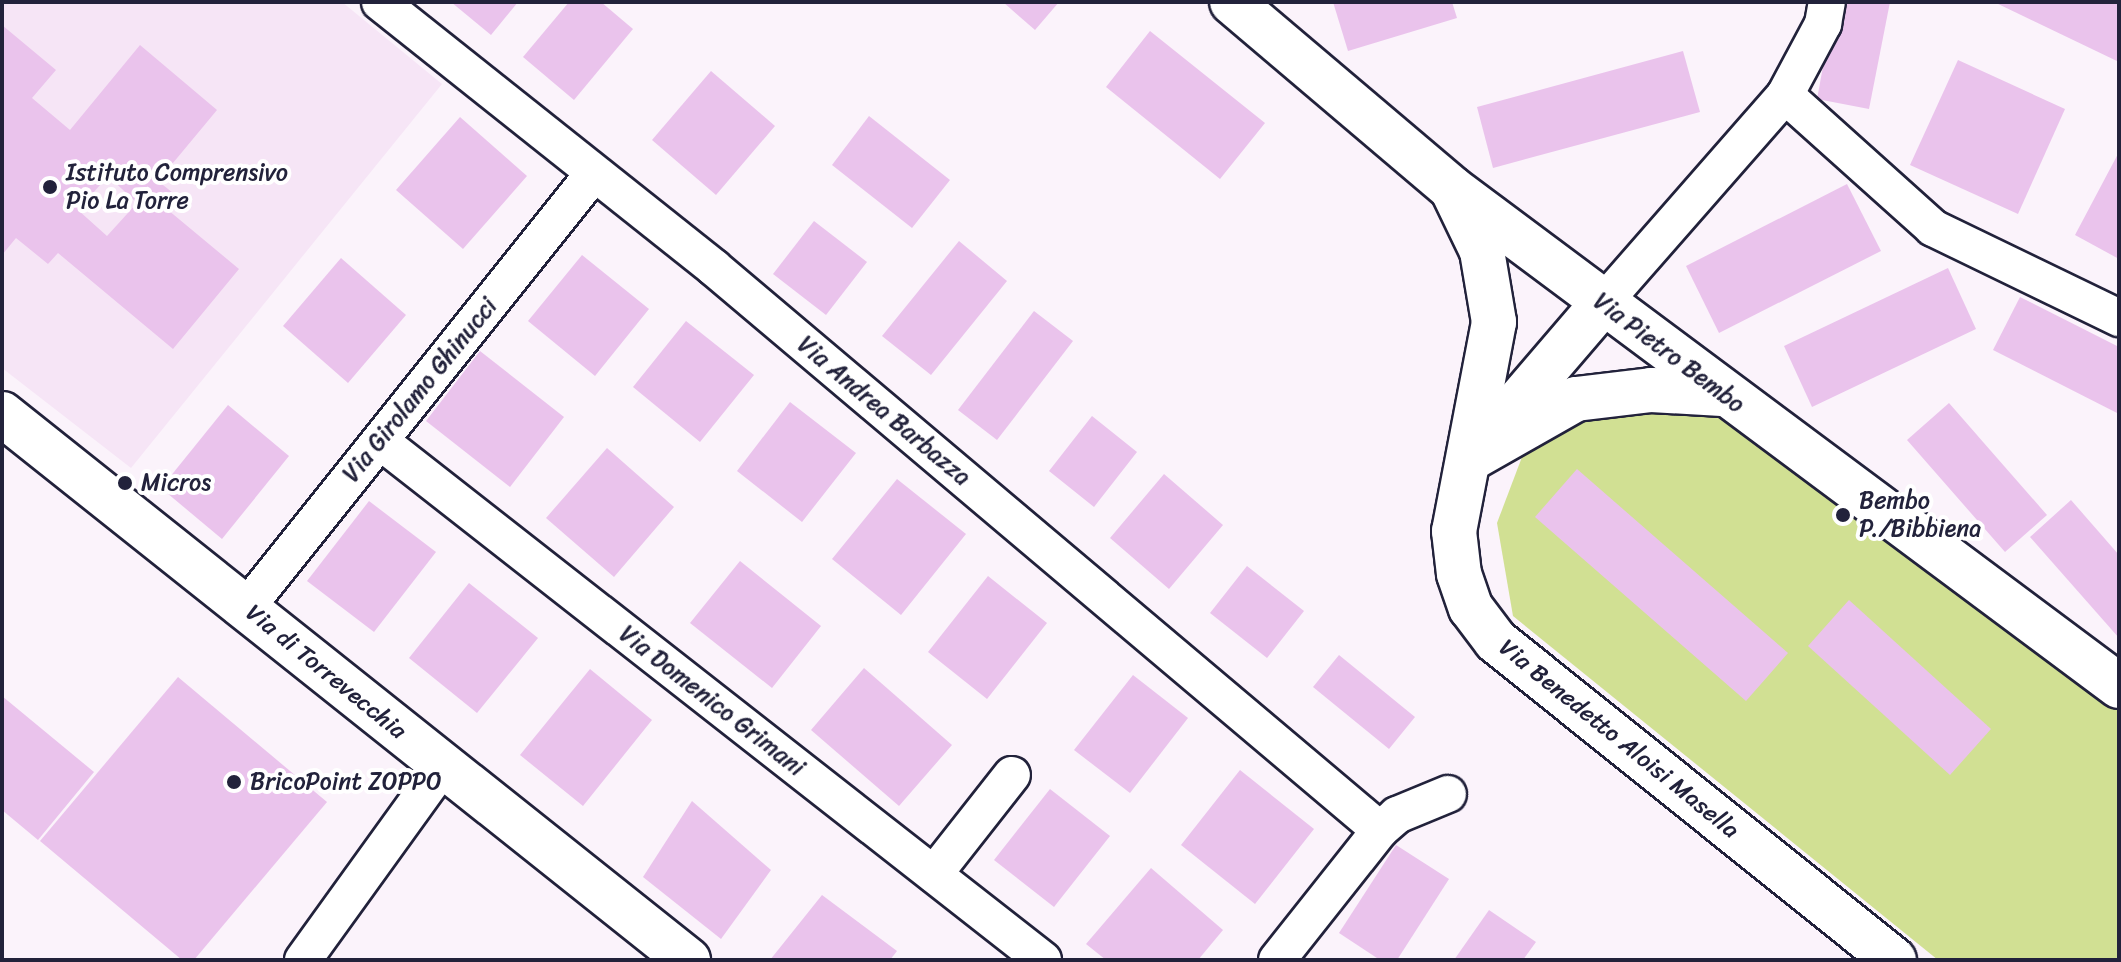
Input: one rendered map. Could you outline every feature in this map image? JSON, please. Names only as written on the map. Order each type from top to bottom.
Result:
[{"type":"street","name":"Via Andrea Barbazza","points":[[380,2],[594,173],[1380,830]]},
{"type":"street","name":"Via Pietro Bembo","points":[[1232,2],[1451,188],[1722,394],[2119,686]]},
{"type":"street","points":[[1603,303],[1785,95],[1823,24],[1827,2]]},
{"type":"street","points":[[1785,95],[1933,228],[2119,318]]},
{"type":"street","name":"Via Girolamo Ghinucci","points":[[246,608],[594,173]]},
{"type":"street","name":"Via Benedetto Aloisi Masella","points":[[1451,188],[1482,251],[1494,309],[1490,358],[1470,459],[1457,503],[1454,545],[1461,585],[1486,630],[1894,960]]},
{"type":"street","name":"Via Benedetto Aloisi Masella","points":[[1470,459],[1603,303]]},
{"type":"street","points":[[1470,459],[1576,399],[1651,390],[1722,394]]},
{"type":"street","name":"Via di Torrevecchia","points":[[2,414],[688,960]]},
{"type":"street","name":"Via Domenico Grimani","points":[[380,441],[1043,960]]},
{"type":"street","points":[[303,960],[442,767]]},
{"type":"street","points":[[934,874],[1012,775]]},
{"type":"street","points":[[1277,960],[1380,830],[1397,815],[1448,794]]},
{"type":"shaded area","points":[[2,2],[342,2],[442,84],[131,468],[2,368]]},
{"type":"green space","points":[[1726,406],[2119,706],[2119,960],[1938,960],[1513,616],[1497,523],[1522,457],[1552,421],[1591,410]]},
{"type":"building","points":[[451,2],[518,2],[491,35]]},
{"type":"building","points":[[569,2],[601,2],[633,29],[574,100],[523,57]]},
{"type":"building","points":[[1003,2],[1059,2],[1035,30]]},
{"type":"building","points":[[1333,2],[1452,2],[1457,18],[1348,51]]},
{"type":"building","points":[[1835,2],[1890,2],[1869,109],[1817,99]]},
{"type":"building","points":[[1994,2],[2119,4],[2119,62]]},
{"type":"building","name":"Istituto Comprensivo Pio La Torre","points":[[2,25],[56,70],[32,98],[70,130],[140,45],[217,110],[158,181],[173,193],[162,205],[239,269],[173,349],[58,253],[48,264],[16,238],[2,255]],"holes":[[[108,176],[137,203],[107,236],[78,210]]]},
{"type":"building","points":[[1150,31],[1265,123],[1220,179],[1106,87]]},
{"type":"building","points":[[1683,51],[1700,112],[1493,168],[1477,107]]},
{"type":"building","points":[[1958,60],[2065,109],[2018,214],[1910,165]]},
{"type":"building","points":[[711,71],[775,126],[716,195],[652,140]]},
{"type":"building","points":[[869,116],[950,180],[912,228],[832,165]]},
{"type":"building","points":[[460,117],[527,176],[463,249],[396,190]]},
{"type":"building","points":[[2119,152],[2119,259],[2075,235]]},
{"type":"building","points":[[1847,184],[1881,251],[1719,333],[1686,266]]},
{"type":"building","points":[[814,221],[867,262],[826,315],[773,274]]},
{"type":"building","points":[[959,241],[1007,281],[931,375],[882,336]]},
{"type":"building","points":[[582,255],[649,309],[595,376],[528,321]]},
{"type":"building","points":[[341,258],[406,315],[348,383],[283,326]]},
{"type":"building","points":[[1948,268],[1976,329],[1812,407],[1784,346]]},
{"type":"building","points":[[2020,297],[2119,347],[2119,414],[1993,350]]},
{"type":"building","points":[[1034,311],[1073,341],[997,440],[958,410]]},
{"type":"building","points":[[686,321],[754,375],[700,442],[633,387]]},
{"type":"building","points":[[480,351],[564,417],[510,487],[426,421]]},
{"type":"building","points":[[790,402],[856,453],[802,522],[737,471]]},
{"type":"building","points":[[1949,403],[2047,515],[2005,552],[1907,440]]},
{"type":"building","points":[[228,405],[289,456],[222,539],[161,488]]},
{"type":"building","points":[[1092,416],[1137,452],[1094,507],[1049,471]]},
{"type":"building","points":[[607,448],[674,507],[614,577],[546,518]]},
{"type":"building","points":[[1577,469],[1788,653],[1746,701],[1535,517]]},
{"type":"building","points":[[1164,474],[1223,525],[1169,589],[1110,538]]},
{"type":"building","points":[[897,479],[966,534],[901,615],[832,559]]},
{"type":"building","points":[[2071,500],[2119,555],[2119,638],[2030,537]]},
{"type":"building","points":[[369,501],[436,552],[374,632],[307,581]]},
{"type":"building","points":[[740,561],[821,626],[772,688],[690,623]]},
{"type":"building","points":[[1247,566],[1304,611],[1267,658],[1210,613]]},
{"type":"building","points":[[988,576],[1047,623],[987,699],[928,652]]},
{"type":"building","points":[[469,583],[538,638],[477,713],[409,658]]},
{"type":"building","points":[[1849,600],[1991,729],[1950,775],[1808,646]]},
{"type":"building","points":[[1339,655],[1415,717],[1389,749],[1313,687]]},
{"type":"building","points":[[864,668],[952,745],[899,806],[811,730]]},
{"type":"building","points":[[590,669],[652,720],[583,806],[520,755]]},
{"type":"building","points":[[1133,675],[1188,718],[1130,793],[1074,750]]},
{"type":"building","points":[[178,677],[327,802],[194,960],[182,960],[40,841]]},
{"type":"building","points":[[2,696],[94,772],[38,840],[2,810]]},
{"type":"building","points":[[1240,770],[1314,829],[1255,904],[1181,845]]},
{"type":"building","points":[[1050,789],[1110,836],[1054,907],[994,860]]},
{"type":"building","points":[[692,801],[771,870],[721,939],[643,877]]},
{"type":"building","points":[[1396,845],[1449,879],[1397,960],[1380,960],[1339,933]]},
{"type":"building","points":[[1151,868],[1223,930],[1198,960],[1106,960],[1086,944]]},
{"type":"building","points":[[822,895],[897,951],[890,960],[770,960]]},
{"type":"building","points":[[1489,910],[1536,942],[1523,960],[1454,960]]},
{"type":"place","name":"Istituto Comprensivo Pio La Torre","points":[[50,187]]},
{"type":"place","name":"Micros","points":[[125,483]]},
{"type":"place","name":"Bembo P./Bibbiena","points":[[1843,515]]},
{"type":"place","name":"BricoPoint ZOPPO","points":[[234,782]]}]
